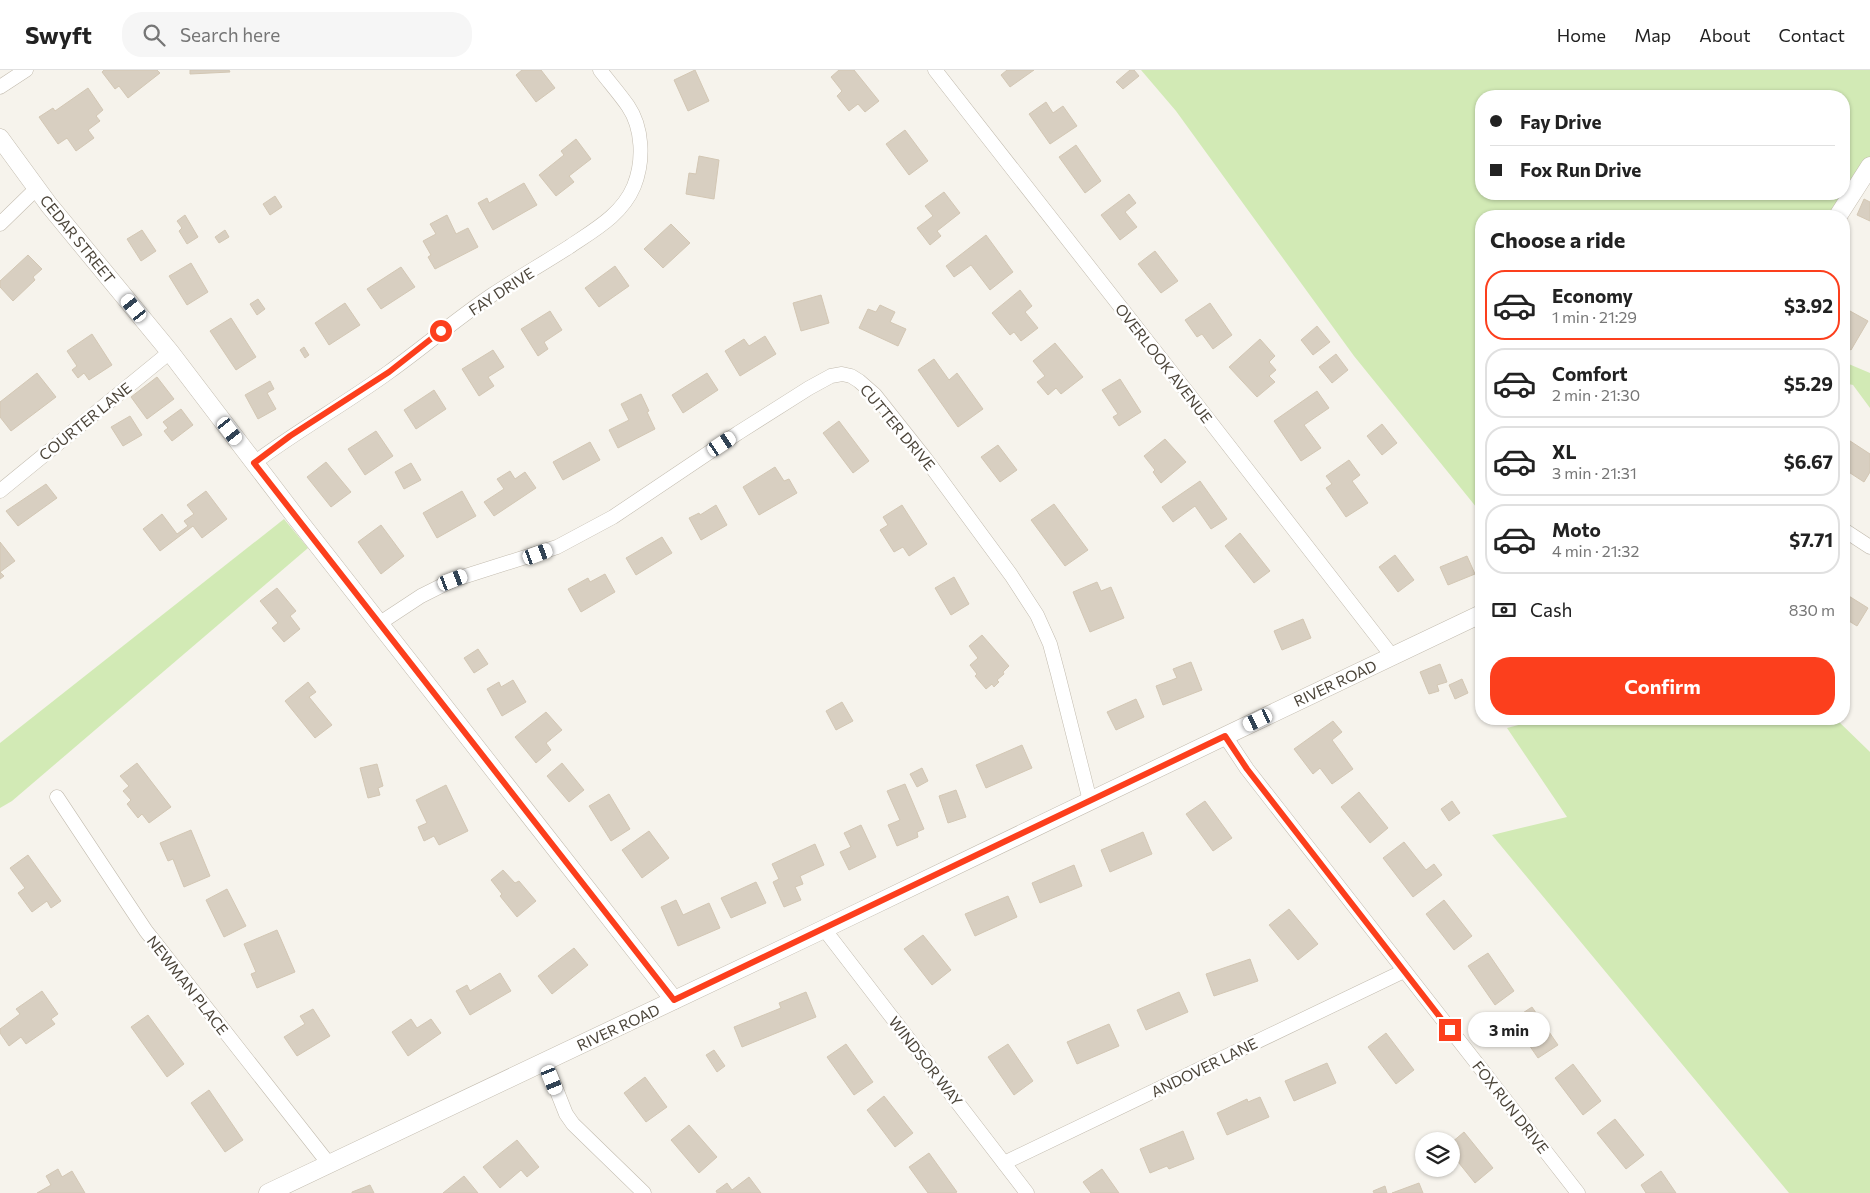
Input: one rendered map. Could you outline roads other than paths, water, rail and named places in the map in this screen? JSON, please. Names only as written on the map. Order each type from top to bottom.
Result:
[{"type":"street","points":[[0,88],[26,70]]},
{"type":"street","name":"FAY DRIVE","points":[[254,463],[290,436],[389,372],[441,331],[492,295],[606,223],[624,204],[634,186],[640,166],[640,145],[636,125],[628,106],[600,70]]},
{"type":"street","name":"OVERLOOK AVENUE","points":[[935,70],[1392,656]]},
{"type":"street","name":"CEDAR STREET","points":[[0,138],[37,188],[170,352],[254,463],[674,1000]]},
{"type":"street","points":[[1850,197],[1870,166]]},
{"type":"street","points":[[0,224],[37,188]]},
{"type":"street","name":"COURTER LANE","points":[[0,490],[170,352]]},
{"type":"street","name":"CUTTER DRIVE","points":[[380,623],[421,596],[453,580],[557,547],[613,517],[809,388],[831,376],[842,374],[851,376],[875,396],[924,458],[1011,575],[1038,615],[1050,644],[1090,801]]},
{"type":"street","points":[[1850,534],[1870,547]]},
{"type":"street","name":"RIVER ROAD","points":[[268,1193],[824,930],[1475,617]]},
{"type":"street","name":"FOX RUN DRIVE","points":[[1225,736],[1247,769],[1577,1193]]},
{"type":"street","name":"NEWMAN PLACE","points":[[57,797],[146,931],[330,1164]]},
{"type":"street","name":"WINDSOR WAY","points":[[824,930],[1027,1193]]},
{"type":"street","name":"ANDOVER LANE","points":[[1004,1163],[1404,971]]},
{"type":"street","points":[[545,1061],[566,1114],[573,1124],[644,1193]]}]
